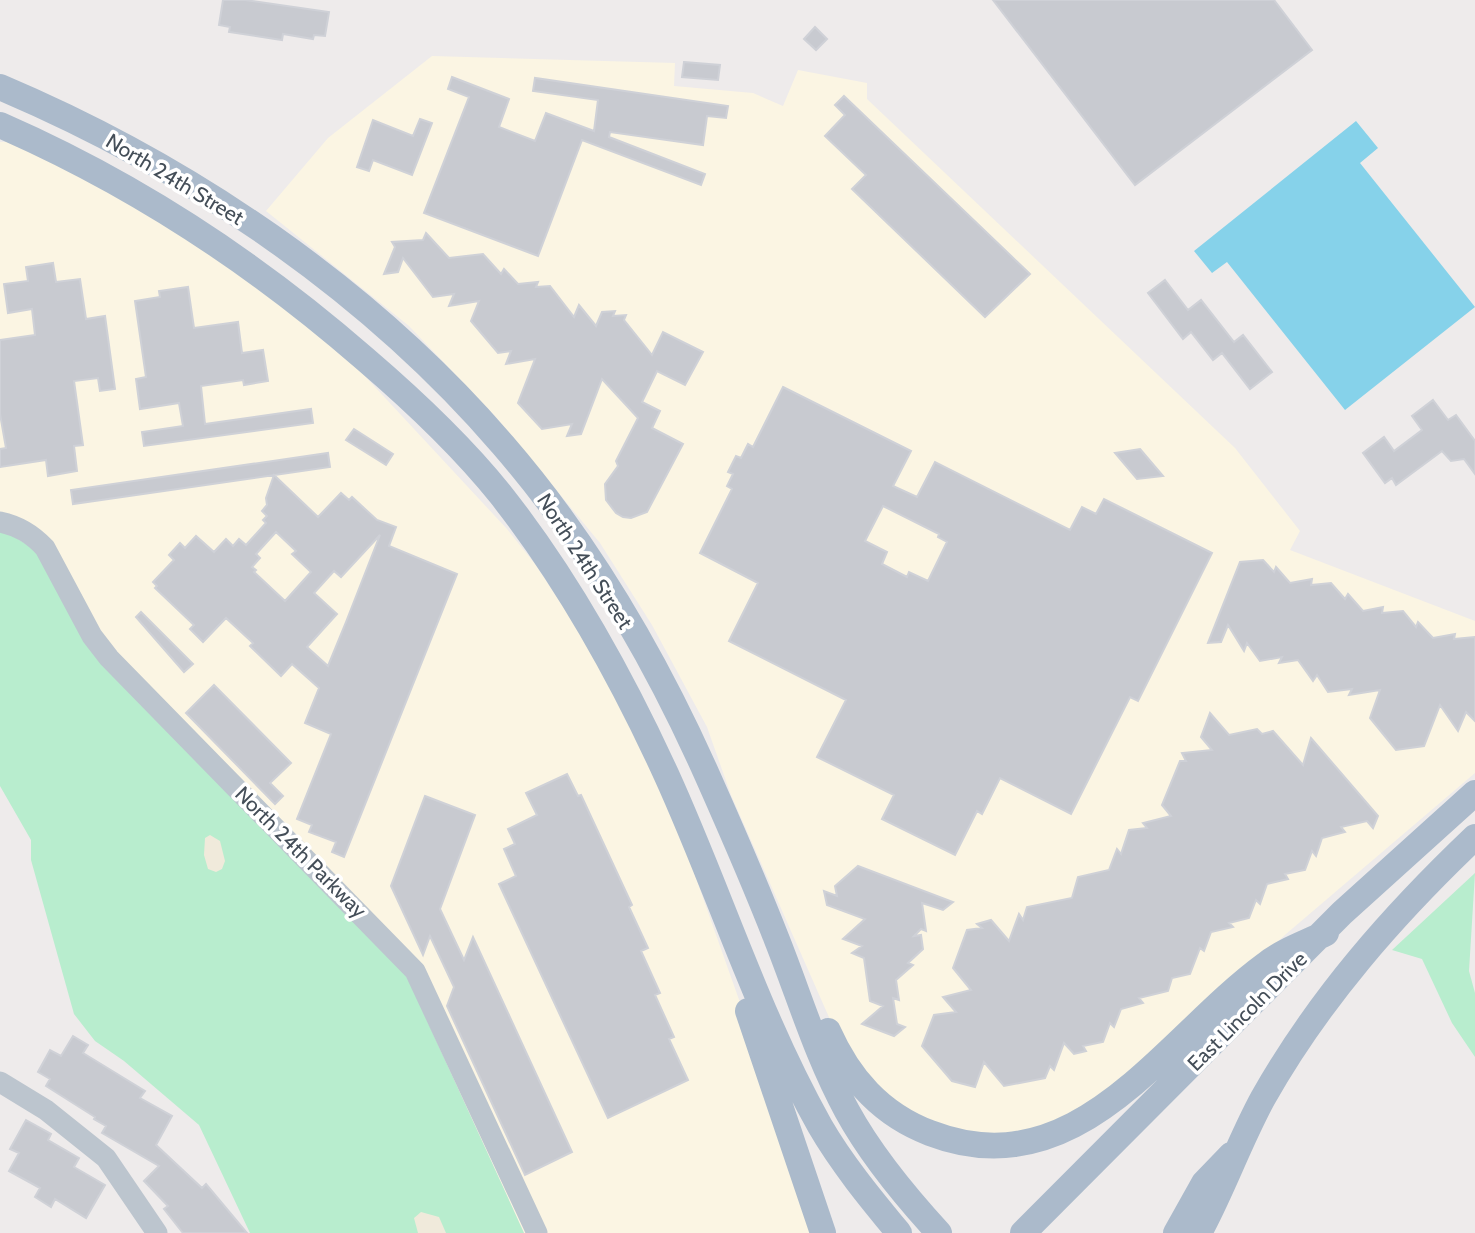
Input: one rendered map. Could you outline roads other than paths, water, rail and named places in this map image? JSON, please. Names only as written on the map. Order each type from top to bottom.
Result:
[{"type":"main road","name":"North 24th Street","points":[[0,87],[91,130],[196,189],[270,237],[372,317],[442,381],[501,443],[553,508],[599,577],[684,727],[778,943],[815,1045],[849,1114],[897,1183],[939,1233]]},
{"type":"main road","name":"North 24th Street","points":[[0,125],[65,155],[143,197],[258,271],[303,305],[382,374],[481,470],[542,552],[592,630],[667,775],[716,898],[820,1125],[843,1161],[898,1233]]},
{"type":"main road","points":[[481,470],[508,494],[557,549],[599,577],[592,602],[592,630]]},
{"type":"main road","name":"East Lincoln Drive","points":[[1023,1233],[1326,933],[1342,913],[1475,793]]},
{"type":"main road","points":[[1199,1233],[1223,1190],[1235,1150],[1277,1074],[1317,1012],[1408,903],[1475,837]]},
{"type":"main road","points":[[716,898],[735,974],[823,1233]]},
{"type":"main road","points":[[778,943],[810,993],[839,1057],[873,1098],[906,1123],[937,1136],[955,1141],[998,1145],[1039,1140],[1084,1121],[1124,1091],[1265,964],[1326,933]]},
{"type":"main road","points":[[1176,1233],[1204,1184],[1235,1150]]},
{"type":"street","name":"North 24th Parkway","points":[[0,522],[15,525],[34,536],[45,548],[92,636],[109,657],[415,971],[537,1233]]},
{"type":"street","points":[[0,1083],[47,1110],[106,1158],[157,1233]]},
{"type":"water","points":[[1356,121],[1378,148],[1360,163],[1475,307],[1345,410],[1227,262],[1212,273],[1194,251]]}]
